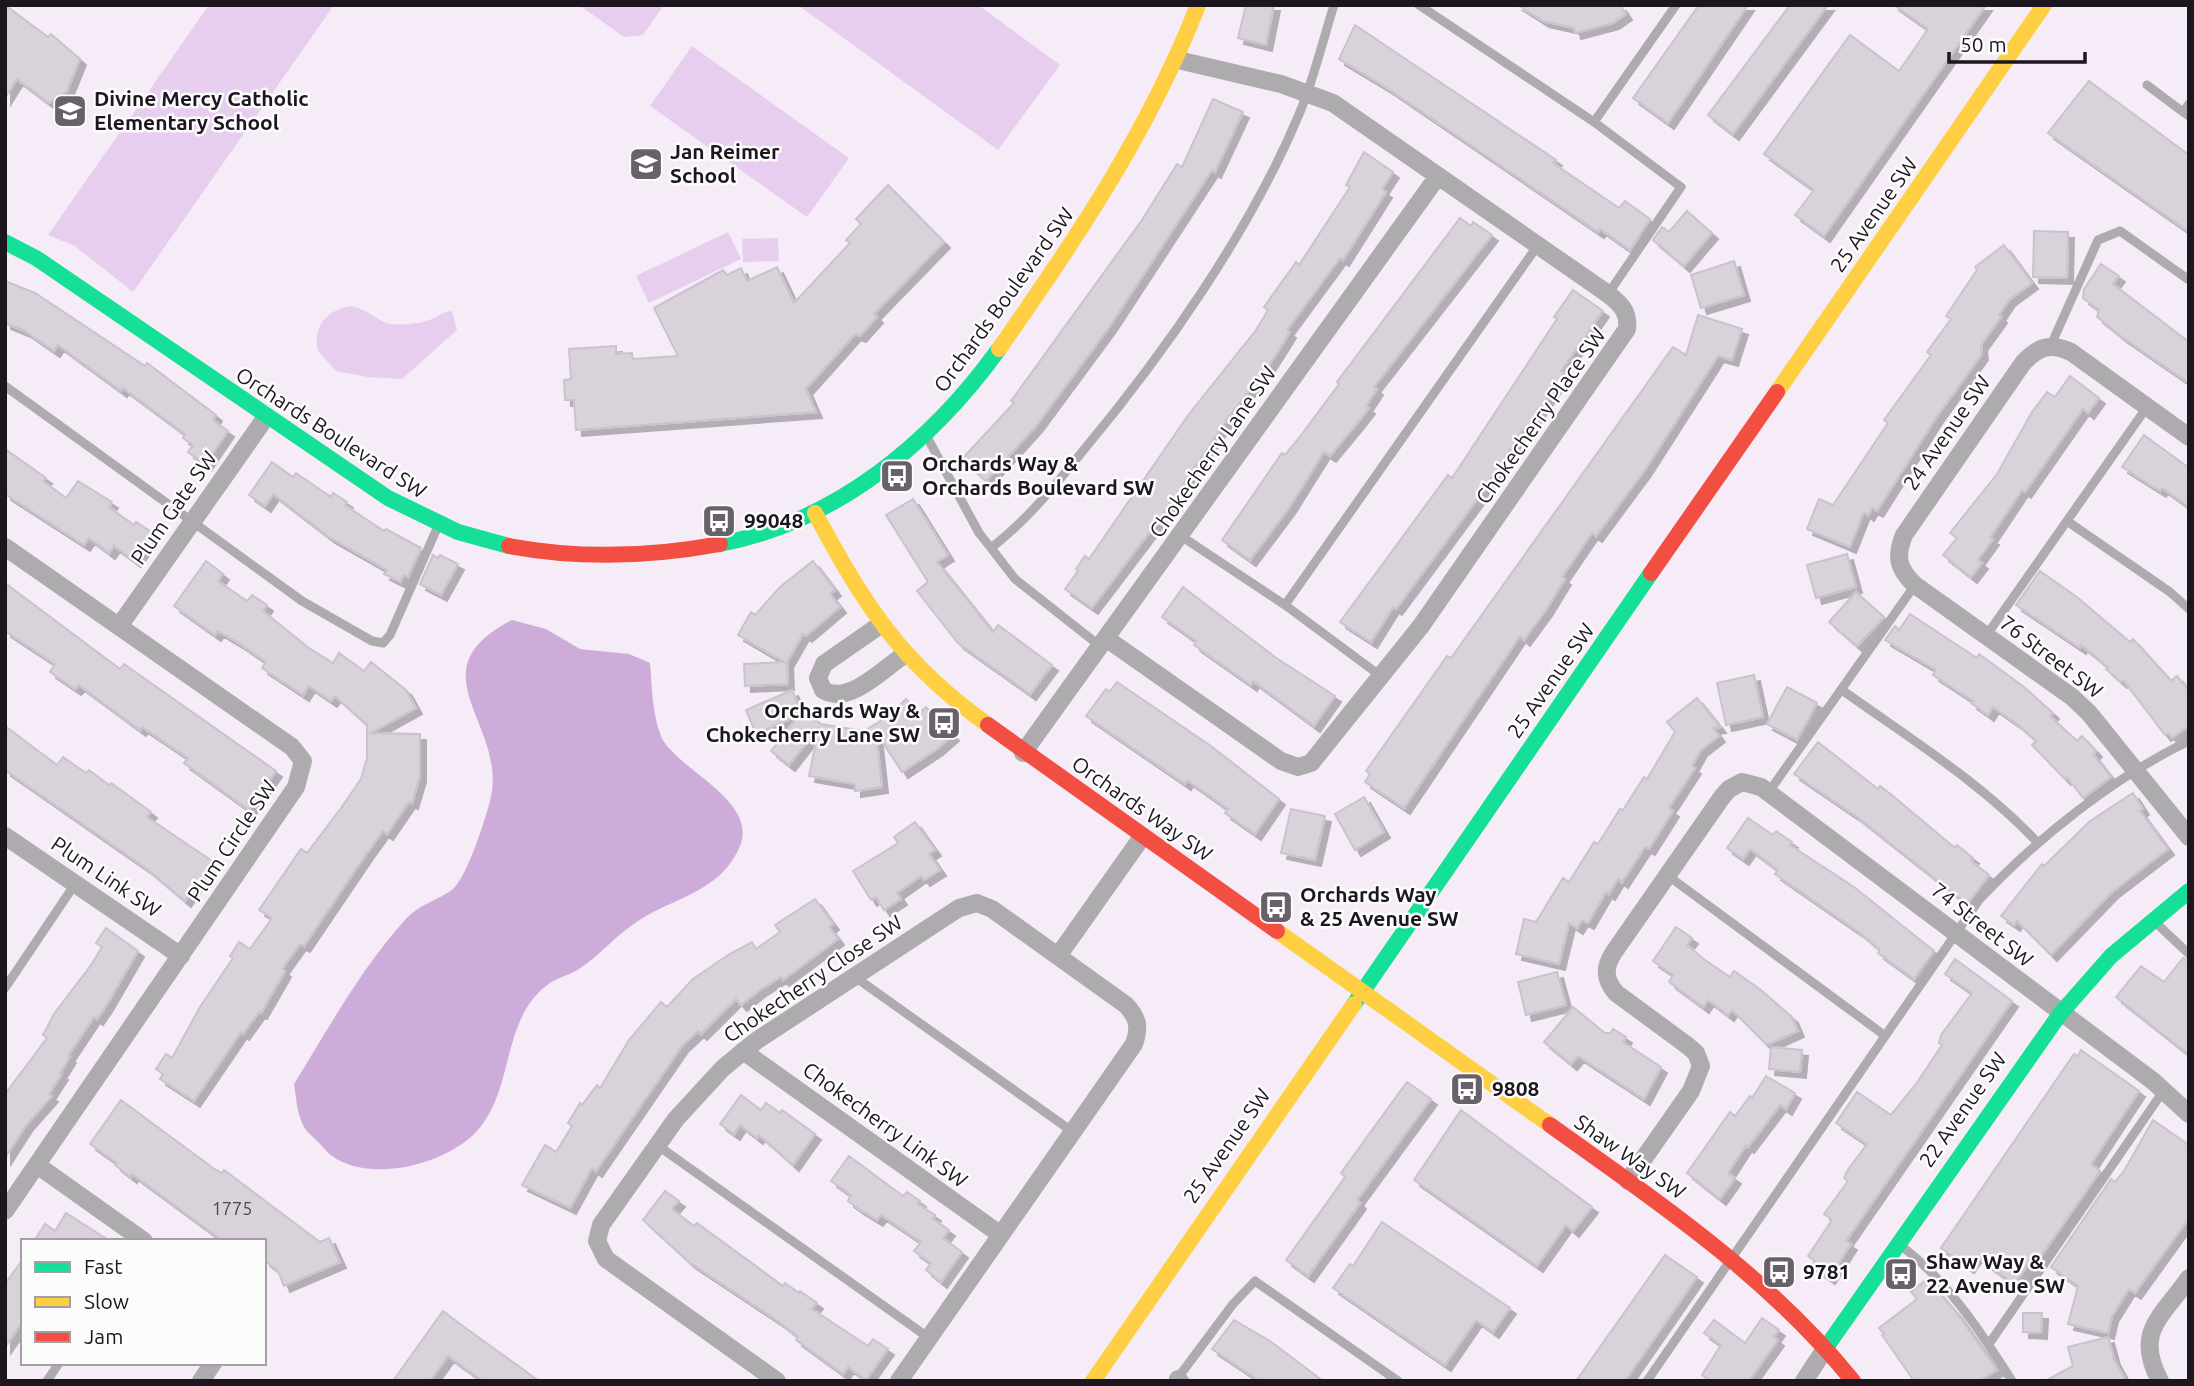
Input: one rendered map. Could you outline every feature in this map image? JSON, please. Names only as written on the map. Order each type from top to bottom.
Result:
[{"type":"street","name":"Orchards Boulevard SW","points":[[5,242],[36,258],[364,484],[439,524],[491,544],[527,551],[607,557],[664,556],[727,545],[815,513],[872,479],[925,435],[978,376],[1082,230],[1140,140],[1178,60],[1198,5]]},
{"type":"street","name":"25 Avenue SW","points":[[1093,1381],[2044,5]]},
{"type":"street","name":"Chokecherry Place SW","points":[[1104,643],[1281,761],[1298,767],[1311,763],[1382,677],[1469,560],[1623,339],[1627,329],[1626,313],[1608,294],[1356,117],[1306,92],[1178,60]]},
{"type":"street","name":"Chokecherry Lane SW","points":[[1023,753],[1438,176]]},
{"type":"street","points":[[2051,345],[2071,352],[2189,437]]},
{"type":"street","name":"24 Avenue SW","points":[[1898,561],[1904,535],[2023,363],[2038,350],[2051,345]]},
{"type":"street","name":"Plum Gate SW","points":[[120,625],[266,417]]},
{"type":"street","name":"Orchards Way SW","points":[[815,513],[880,625],[904,654],[947,696],[1360,993]]},
{"type":"street","name":"Plum Circle SW","points":[[5,547],[292,747],[303,761],[296,787],[5,1211]]},
{"type":"street","name":"76 Street SW","points":[[1898,561],[1900,570],[1915,585],[2072,697],[2105,730],[2189,837]]},
{"type":"street","points":[[880,625],[824,664],[818,678],[823,690],[835,696],[847,694],[904,654]]},
{"type":"street","name":"74 Street SW","points":[[1667,876],[1722,797],[1742,782],[1755,783],[2164,1090],[2189,1114]]},
{"type":"street","name":"Plum Link SW","points":[[5,836],[181,956]]},
{"type":"street","points":[[1058,956],[1142,837]]},
{"type":"street","points":[[1628,1181],[1691,1091],[1701,1066],[1696,1054],[1688,1046],[1624,1000],[1609,986],[1607,978],[1606,968],[1614,952],[1667,876]]},
{"type":"street","name":"22 Avenue SW","points":[[1804,1381],[2060,1014],[2111,956],[2189,891]]},
{"type":"street","name":"Chokecherry Close SW","points":[[777,1381],[601,1254],[597,1241],[601,1225],[657,1145],[706,1084],[743,1051],[959,908],[977,903],[992,909],[1126,1005],[1138,1023],[1134,1044],[900,1381]]},
{"type":"street","name":"Shaw Way SW","points":[[1360,993],[1732,1257],[1827,1346],[1853,1381]]},
{"type":"street","name":"Chokecherry Link SW","points":[[743,1051],[1001,1235]]},
{"type":"street","points":[[37,1165],[141,1239]]},
{"type":"street","points":[[2160,1381],[2149,1358],[2148,1340],[2188,1279]]},
{"type":"street","points":[[201,1381],[212,1365]]},
{"type":"lane","points":[[991,548],[1036,508],[1129,396],[1240,228],[1300,111],[1334,5]]},
{"type":"lane","points":[[1419,5],[1594,122],[1681,187],[1608,294]]},
{"type":"lane","points":[[1594,122],[1676,5]]},
{"type":"lane","points":[[2147,85],[2187,111]]},
{"type":"lane","points":[[2051,345],[2098,240],[2103,236],[2120,231],[2189,280]]},
{"type":"lane","points":[[1285,605],[1538,245]]},
{"type":"lane","points":[[5,386],[302,601],[372,641],[383,643],[390,635],[439,524]]},
{"type":"lane","points":[[1986,636],[2147,407]]},
{"type":"lane","points":[[925,435],[991,548],[1015,579],[1104,643]]},
{"type":"lane","points":[[2067,521],[2170,592],[2189,609]]},
{"type":"lane","points":[[1181,536],[1285,605],[1382,677]]},
{"type":"lane","points":[[1768,793],[1915,585]]},
{"type":"lane","points":[[1842,690],[1981,791],[2011,815],[2038,844]]},
{"type":"lane","points":[[1647,1381],[1979,900],[2038,844],[2090,802],[2189,741]]},
{"type":"lane","points":[[1667,876],[1884,1035]]},
{"type":"lane","points":[[5,988],[75,884]]},
{"type":"lane","points":[[2153,919],[2189,954]]},
{"type":"lane","points":[[855,976],[1073,1132]]},
{"type":"lane","points":[[1989,1344],[2164,1090]]},
{"type":"lane","points":[[657,1145],[929,1338]]},
{"type":"lane","points":[[1898,1244],[1940,1280],[1989,1344],[2012,1381]]},
{"type":"lane","points":[[1178,1380],[1233,1304],[1255,1281],[1398,1381]]},
{"type":"lane","points":[[47,1381],[58,1365]]},
{"type":"shaded area","points":[[209,5],[334,5],[133,292],[75,246],[48,235]]},
{"type":"shaded area","points":[[579,5],[664,5],[643,35],[624,37]]},
{"type":"shaded area","points":[[798,5],[978,5],[1060,65],[998,150]]},
{"type":"shaded area","points":[[692,46],[849,158],[807,217],[650,106]]},
{"type":"shaded area","points":[[728,232],[741,259],[649,303],[636,276]]},
{"type":"shaded area","points":[[778,238],[779,261],[743,262],[742,239]]},
{"type":"shaded area","points":[[350,306],[362,309],[386,323],[395,324],[422,322],[452,311],[457,330],[402,379],[368,377],[336,371],[318,351],[317,334],[328,316]]},
{"type":"shaded area","points":[[512,620],[546,629],[580,649],[629,654],[650,663],[654,709],[661,736],[669,748],[727,799],[738,814],[743,829],[740,846],[732,861],[710,883],[641,919],[586,964],[550,983],[534,998],[515,1034],[498,1094],[489,1113],[477,1131],[464,1143],[428,1161],[408,1166],[367,1169],[348,1164],[330,1154],[304,1127],[294,1084],[346,1000],[388,940],[416,911],[453,889],[464,873],[488,810],[493,774],[488,748],[466,680],[469,660],[483,640]]},
{"type":"building","name":"Divine Mercy Catholic Elementary School","points":[[5,5],[48,37],[51,34],[80,59],[67,91],[49,103],[17,79],[5,98]]},
{"type":"building","points":[[1246,5],[1274,5],[1266,45],[1238,38]]},
{"type":"building","points":[[1518,5],[1620,5],[1626,14],[1613,23],[1575,33],[1574,28],[1543,21]]},
{"type":"building","points":[[1699,5],[1748,5],[1668,123],[1633,98]]},
{"type":"building","points":[[1790,5],[1828,5],[1733,134],[1708,115]]},
{"type":"building","points":[[1894,5],[1986,5],[1824,236],[1795,215],[1814,190],[1764,154],[1850,35],[1899,71],[1928,29]]},
{"type":"building","points":[[1355,25],[1556,160],[1553,163],[1619,208],[1625,201],[1650,219],[1630,250],[1600,229],[1598,232],[1387,88],[1339,59]]},
{"type":"building","points":[[2089,81],[2189,155],[2189,232],[2048,133]]},
{"type":"building","points":[[1213,99],[1243,112],[1215,172],[1212,170],[1110,326],[1036,426],[986,481],[962,459],[1014,403],[1011,401],[1142,220],[1177,164],[1182,167]]},
{"type":"building","points":[[1364,152],[1393,172],[1382,189],[1386,192],[1343,260],[1340,258],[1287,330],[1290,332],[1270,364],[1230,415],[1158,521],[1092,608],[1065,589],[1078,571],[1076,569],[1085,556],[1089,559],[1189,414],[1256,330],[1268,310],[1264,307],[1296,262],[1299,265],[1350,187],[1346,185]]},
{"type":"building","points":[[888,185],[944,242],[874,314],[877,317],[860,336],[855,334],[806,389],[816,412],[576,430],[574,400],[565,400],[564,380],[571,379],[569,349],[616,346],[616,354],[632,353],[633,359],[678,356],[654,308],[723,270],[727,275],[741,268],[747,281],[777,267],[794,303],[850,243],[846,240],[861,224],[856,219]]},
{"type":"building","points":[[1687,211],[1712,233],[1684,266],[1653,240],[1662,227],[1669,232]]},
{"type":"building","points":[[1460,218],[1471,226],[1473,222],[1492,235],[1374,387],[1377,389],[1366,406],[1369,408],[1330,456],[1324,452],[1289,508],[1250,560],[1222,540],[1282,453],[1285,455],[1299,438],[1339,384],[1337,382]]},
{"type":"building","points":[[2034,231],[2068,232],[2067,278],[2033,277]]},
{"type":"building","points":[[2004,245],[2032,283],[2009,300],[1999,315],[2001,317],[1981,345],[1982,354],[1936,418],[1877,511],[1872,508],[1868,515],[1864,512],[1850,547],[1807,529],[1819,499],[1833,505],[1888,423],[1884,420],[1931,355],[1927,352],[1951,319],[1946,316],[1977,270],[1975,267]]},
{"type":"building","points":[[1734,261],[1744,295],[1701,308],[1691,275]]},
{"type":"building","points":[[2101,264],[2119,276],[2113,284],[2189,342],[2189,383],[2097,317],[2099,310],[2083,298],[2084,289]]},
{"type":"building","points":[[5,281],[35,293],[145,366],[147,363],[216,415],[213,420],[228,431],[205,465],[188,452],[193,445],[183,438],[185,434],[123,388],[121,391],[58,345],[54,351],[25,331],[5,323]]},
{"type":"building","points":[[1573,290],[1603,311],[1561,371],[1564,373],[1526,431],[1523,429],[1482,493],[1396,609],[1393,607],[1371,642],[1340,622],[1448,475],[1452,478],[1557,319],[1554,317]]},
{"type":"building","points":[[1698,315],[1742,329],[1732,360],[1718,356],[1645,470],[1596,536],[1592,533],[1562,577],[1565,579],[1546,610],[1524,640],[1520,636],[1404,808],[1365,782],[1370,774],[1366,771],[1447,656],[1451,658],[1673,347],[1686,355]]},
{"type":"building","points":[[2070,376],[2099,398],[2088,413],[2083,409],[2025,492],[2022,490],[1990,538],[1993,539],[1978,560],[1982,563],[1971,577],[1943,555],[1957,538],[1950,533],[1997,474],[2032,412],[2047,392],[2055,397]]},
{"type":"building","points":[[2144,435],[2189,468],[2189,507],[2162,488],[2160,491],[2122,467]]},
{"type":"building","points":[[5,449],[46,478],[43,481],[66,498],[78,481],[112,502],[109,507],[134,525],[136,522],[154,534],[135,561],[114,546],[109,553],[89,538],[84,545],[5,494]]},
{"type":"building","points":[[272,462],[293,477],[296,473],[331,497],[333,493],[347,502],[345,505],[384,531],[386,529],[421,548],[408,577],[404,575],[400,582],[384,574],[387,570],[329,537],[273,494],[265,506],[249,495]]},
{"type":"building","points":[[913,499],[948,555],[937,562],[993,632],[998,625],[1052,665],[1030,694],[958,643],[917,591],[928,582],[886,515]]},
{"type":"building","points":[[1847,554],[1856,587],[1816,598],[1807,565]]},
{"type":"building","points":[[433,555],[438,558],[440,555],[458,564],[441,595],[420,584]]},
{"type":"building","points":[[206,561],[223,574],[218,581],[247,601],[252,595],[267,605],[263,611],[309,648],[333,663],[339,653],[364,671],[371,662],[406,690],[416,708],[371,733],[420,734],[420,776],[412,803],[409,802],[387,834],[383,831],[304,946],[300,944],[282,969],[285,971],[261,1013],[259,1012],[243,1034],[241,1032],[194,1101],[160,1079],[163,1074],[156,1069],[166,1054],[172,1058],[200,1007],[233,958],[230,956],[239,942],[250,949],[272,918],[259,910],[301,849],[307,853],[341,808],[361,779],[367,758],[367,725],[335,696],[331,701],[309,686],[303,695],[262,668],[266,662],[240,644],[218,631],[215,635],[174,606]]},
{"type":"building","points":[[813,561],[835,590],[830,594],[840,607],[806,636],[803,634],[787,662],[788,684],[745,686],[744,664],[784,662],[738,635],[751,612],[755,615],[780,587]]},
{"type":"building","points":[[2040,571],[2077,597],[2130,642],[2133,639],[2171,681],[2177,676],[2189,691],[2189,726],[2172,738],[2168,733],[2165,735],[2123,680],[2121,682],[2106,669],[2108,667],[2081,645],[2080,648],[2016,605]]},
{"type":"building","points":[[5,583],[120,669],[124,664],[276,771],[249,810],[184,763],[188,758],[142,727],[140,730],[79,685],[75,689],[50,672],[55,664],[5,631]]},
{"type":"building","points":[[1183,587],[1275,657],[1335,696],[1314,726],[1253,681],[1251,685],[1194,645],[1196,641],[1162,617]]},
{"type":"building","points":[[1856,592],[1884,617],[1857,646],[1829,622]]},
{"type":"building","points":[[1910,614],[1977,658],[1979,654],[2024,687],[2053,713],[2050,716],[2077,741],[2082,736],[2096,751],[2093,754],[2111,777],[2083,798],[2067,777],[2065,779],[2032,745],[2036,741],[2017,724],[1993,707],[1988,715],[1971,703],[1973,701],[1933,675],[1936,670],[1885,640],[1895,626],[1899,630]]},
{"type":"building","points":[[1754,675],[1763,717],[1726,725],[1717,683]]},
{"type":"building","points":[[1117,682],[1211,746],[1279,799],[1255,834],[1225,813],[1228,809],[1187,780],[1185,784],[1086,716],[1106,689],[1109,692]]},
{"type":"building","points":[[1787,687],[1817,703],[1797,740],[1767,724]]},
{"type":"building","points":[[792,690],[801,711],[803,709],[821,724],[864,731],[890,715],[906,699],[919,713],[926,707],[953,735],[902,772],[876,732],[882,787],[855,791],[855,784],[809,776],[819,727],[789,765],[771,751],[799,715],[756,734],[746,710]]},
{"type":"building","points":[[1697,698],[1720,727],[1713,728],[1719,736],[1701,750],[1692,766],[1695,768],[1669,808],[1673,811],[1649,849],[1645,847],[1622,882],[1618,879],[1609,894],[1606,892],[1588,923],[1582,920],[1577,928],[1569,923],[1559,964],[1516,954],[1524,919],[1536,922],[1563,878],[1569,882],[1594,842],[1598,844],[1644,777],[1647,779],[1675,732],[1667,722]]},
{"type":"building","points":[[5,726],[57,765],[63,757],[86,773],[89,770],[109,785],[111,783],[151,812],[147,817],[212,861],[185,901],[147,869],[5,770]]},
{"type":"building","points":[[1818,742],[1878,789],[1880,786],[1893,796],[1955,848],[1957,845],[1989,875],[1967,904],[1857,817],[1794,774]]},
{"type":"building","points":[[2133,793],[2143,809],[2140,811],[2168,849],[2112,892],[2051,955],[2017,921],[2014,925],[2001,916],[2042,864],[2044,866],[2090,821]]},
{"type":"building","points":[[1364,797],[1384,832],[1355,850],[1335,814]]},
{"type":"building","points":[[1291,809],[1325,816],[1315,860],[1281,853]]},
{"type":"building","points":[[1748,818],[1773,835],[1776,831],[1792,842],[1790,845],[1854,887],[1934,951],[1914,979],[1878,953],[1880,950],[1860,933],[1775,874],[1778,870],[1750,849],[1743,859],[1727,848]]},
{"type":"building","points":[[915,822],[935,850],[929,854],[940,870],[924,880],[921,876],[897,893],[901,899],[884,910],[876,897],[871,900],[853,871],[898,843],[894,837]]},
{"type":"building","points":[[815,899],[833,924],[829,927],[838,939],[783,980],[781,977],[741,1005],[736,999],[701,1034],[698,1031],[682,1046],[596,1171],[592,1168],[570,1208],[522,1185],[545,1145],[556,1152],[572,1126],[568,1123],[580,1103],[582,1105],[597,1085],[600,1088],[629,1040],[661,1002],[667,1007],[693,979],[728,955],[752,942],[756,949],[780,932],[775,925]]},
{"type":"building","points":[[1676,927],[1692,938],[1687,945],[1705,960],[1730,977],[1734,971],[1761,990],[1792,1017],[1798,1031],[1767,1045],[1732,1010],[1728,1015],[1708,1000],[1703,1007],[1669,982],[1673,975],[1653,961]]},
{"type":"building","points":[[106,928],[138,951],[106,1006],[97,1019],[94,1017],[68,1056],[70,1057],[60,1073],[62,1074],[49,1094],[52,1096],[27,1124],[5,1158],[5,1094],[47,1038],[43,1035],[54,1014],[102,947],[96,943]]},
{"type":"building","points":[[2183,958],[2189,961],[2189,1055],[2116,997],[2141,966],[2164,982]]},
{"type":"building","points":[[1955,959],[2012,1001],[1846,1241],[1851,1244],[1829,1278],[1811,1266],[1815,1261],[1808,1256],[1832,1220],[1824,1214],[1848,1181],[1844,1178],[1847,1171],[1867,1144],[1836,1123],[1857,1092],[1891,1115],[1916,1084],[1942,1045],[1939,1043],[1941,1035],[1972,993],[1945,974]]},
{"type":"building","points":[[1557,972],[1566,1005],[1526,1015],[1518,982]]},
{"type":"building","points":[[1573,1007],[1605,1033],[1611,1033],[1613,1029],[1626,1037],[1623,1042],[1661,1067],[1644,1099],[1578,1056],[1571,1064],[1544,1042]]},
{"type":"building","points":[[1771,1047],[1802,1050],[1800,1072],[1769,1069]]},
{"type":"building","points":[[2081,1050],[2139,1091],[2091,1164],[2100,1171],[2039,1259],[2035,1255],[2014,1284],[1976,1256],[1968,1267],[1941,1248],[2074,1054],[2078,1056]]},
{"type":"building","points":[[1766,1076],[1795,1093],[1786,1109],[1780,1105],[1748,1147],[1746,1145],[1728,1173],[1735,1178],[1720,1199],[1687,1173],[1730,1112],[1735,1116],[1750,1096],[1752,1098]]},
{"type":"building","points":[[1407,1082],[1431,1099],[1357,1200],[1360,1203],[1308,1276],[1286,1260],[1345,1177],[1341,1173]]},
{"type":"building","points":[[741,1095],[761,1110],[766,1103],[780,1113],[782,1110],[815,1134],[793,1165],[759,1135],[757,1138],[740,1125],[734,1134],[720,1124]]},
{"type":"building","points":[[121,1100],[213,1168],[222,1173],[224,1170],[320,1242],[329,1238],[340,1262],[284,1286],[278,1271],[266,1262],[266,1239],[220,1239],[132,1174],[131,1177],[115,1165],[117,1163],[90,1144]]},
{"type":"building","points":[[1461,1110],[1592,1207],[1573,1231],[1566,1225],[1537,1266],[1414,1180]]},
{"type":"building","points":[[2153,1120],[2189,1145],[2189,1218],[2135,1293],[2129,1289],[2112,1316],[2108,1333],[2068,1324],[2078,1286],[2051,1267],[2111,1179],[2115,1182],[2124,1171]]},
{"type":"building","points":[[849,1156],[903,1196],[907,1192],[920,1201],[918,1204],[935,1215],[933,1219],[949,1230],[943,1238],[962,1252],[941,1282],[926,1270],[931,1263],[914,1251],[921,1242],[881,1215],[877,1220],[859,1209],[848,1201],[851,1195],[831,1181]]},
{"type":"building","points":[[665,1191],[679,1201],[672,1209],[694,1226],[697,1223],[783,1286],[785,1283],[799,1293],[800,1291],[817,1303],[812,1309],[868,1346],[873,1339],[888,1349],[866,1380],[848,1367],[843,1374],[796,1340],[798,1337],[778,1321],[689,1262],[643,1220]]},
{"type":"building","points":[[66,1213],[107,1239],[35,1239],[45,1224],[55,1231]]},
{"type":"building","points":[[1382,1222],[1510,1308],[1493,1332],[1476,1320],[1445,1365],[1333,1288],[1350,1264],[1353,1266]]},
{"type":"building","points":[[1665,1255],[1697,1277],[1625,1381],[1576,1381]]},
{"type":"building","points":[[21,1262],[21,1324],[5,1347],[5,1284]]},
{"type":"building","points":[[1927,1279],[1956,1312],[1997,1370],[1979,1381],[1914,1381],[1879,1328],[1917,1299],[1911,1292]]},
{"type":"building","points":[[443,1311],[539,1381],[483,1381],[448,1356],[430,1381],[393,1381]]},
{"type":"building","points":[[2023,1313],[2042,1313],[2041,1333],[2023,1332]]},
{"type":"building","points":[[1762,1318],[1779,1330],[1774,1337],[1778,1340],[1749,1381],[1710,1381],[1702,1375],[1721,1345],[1704,1333],[1714,1320],[1745,1343]]},
{"type":"building","points":[[1234,1320],[1270,1341],[1323,1381],[1260,1381],[1212,1349]]},
{"type":"building","points":[[2108,1337],[2114,1359],[2126,1381],[2045,1381],[2073,1366],[2068,1347]]},
{"type":"traffic: fast","points":[[5,242],[36,258],[388,498],[458,532],[509,546]]},
{"type":"traffic: fast","points":[[720,544],[763,533],[803,517],[878,474],[943,416],[999,349]]},
{"type":"traffic: fast","points":[[1354,1004],[1651,573]]},
{"type":"traffic: fast","points":[[1827,1346],[2060,1014],[2111,956],[2189,891]]},
{"type":"traffic: slow","points":[[999,349],[1056,267],[1134,140],[1179,51],[1198,5]]},
{"type":"traffic: slow","points":[[1777,392],[2044,5]]},
{"type":"traffic: slow","points":[[815,513],[851,577],[888,631],[931,679],[988,725]]},
{"type":"traffic: slow","points":[[1277,931],[1550,1125]]},
{"type":"traffic: slow","points":[[1093,1381],[1354,1004]]},
{"type":"traffic: jam","points":[[1651,573],[1777,392]]},
{"type":"traffic: jam","points":[[509,546],[562,553],[614,555],[667,552],[720,544]]},
{"type":"traffic: jam","points":[[988,725],[1277,931]]},
{"type":"traffic: jam","points":[[1550,1125],[1749,1274],[1820,1343],[1853,1381]]},
{"type":"place","name":"Divine Mercy Catholic Elementary School","points":[[70,111]]},
{"type":"place","name":"Jan Reimer School","points":[[646,164]]},
{"type":"place","name":"Orchards Way & Orchards Boulevard SW","points":[[897,476]]},
{"type":"place","name":"99048","points":[[719,521]]},
{"type":"place","name":"Orchards Way & Chokecherry Lane SW","points":[[944,723]]},
{"type":"place","name":"Orchards Way & 25 Avenue SW","points":[[1276,907]]},
{"type":"place","name":"9808","points":[[1467,1089]]},
{"type":"place","name":"9781","points":[[1779,1272]]},
{"type":"place","name":"Shaw Way & 22 Avenue SW","points":[[1901,1274]]}]
